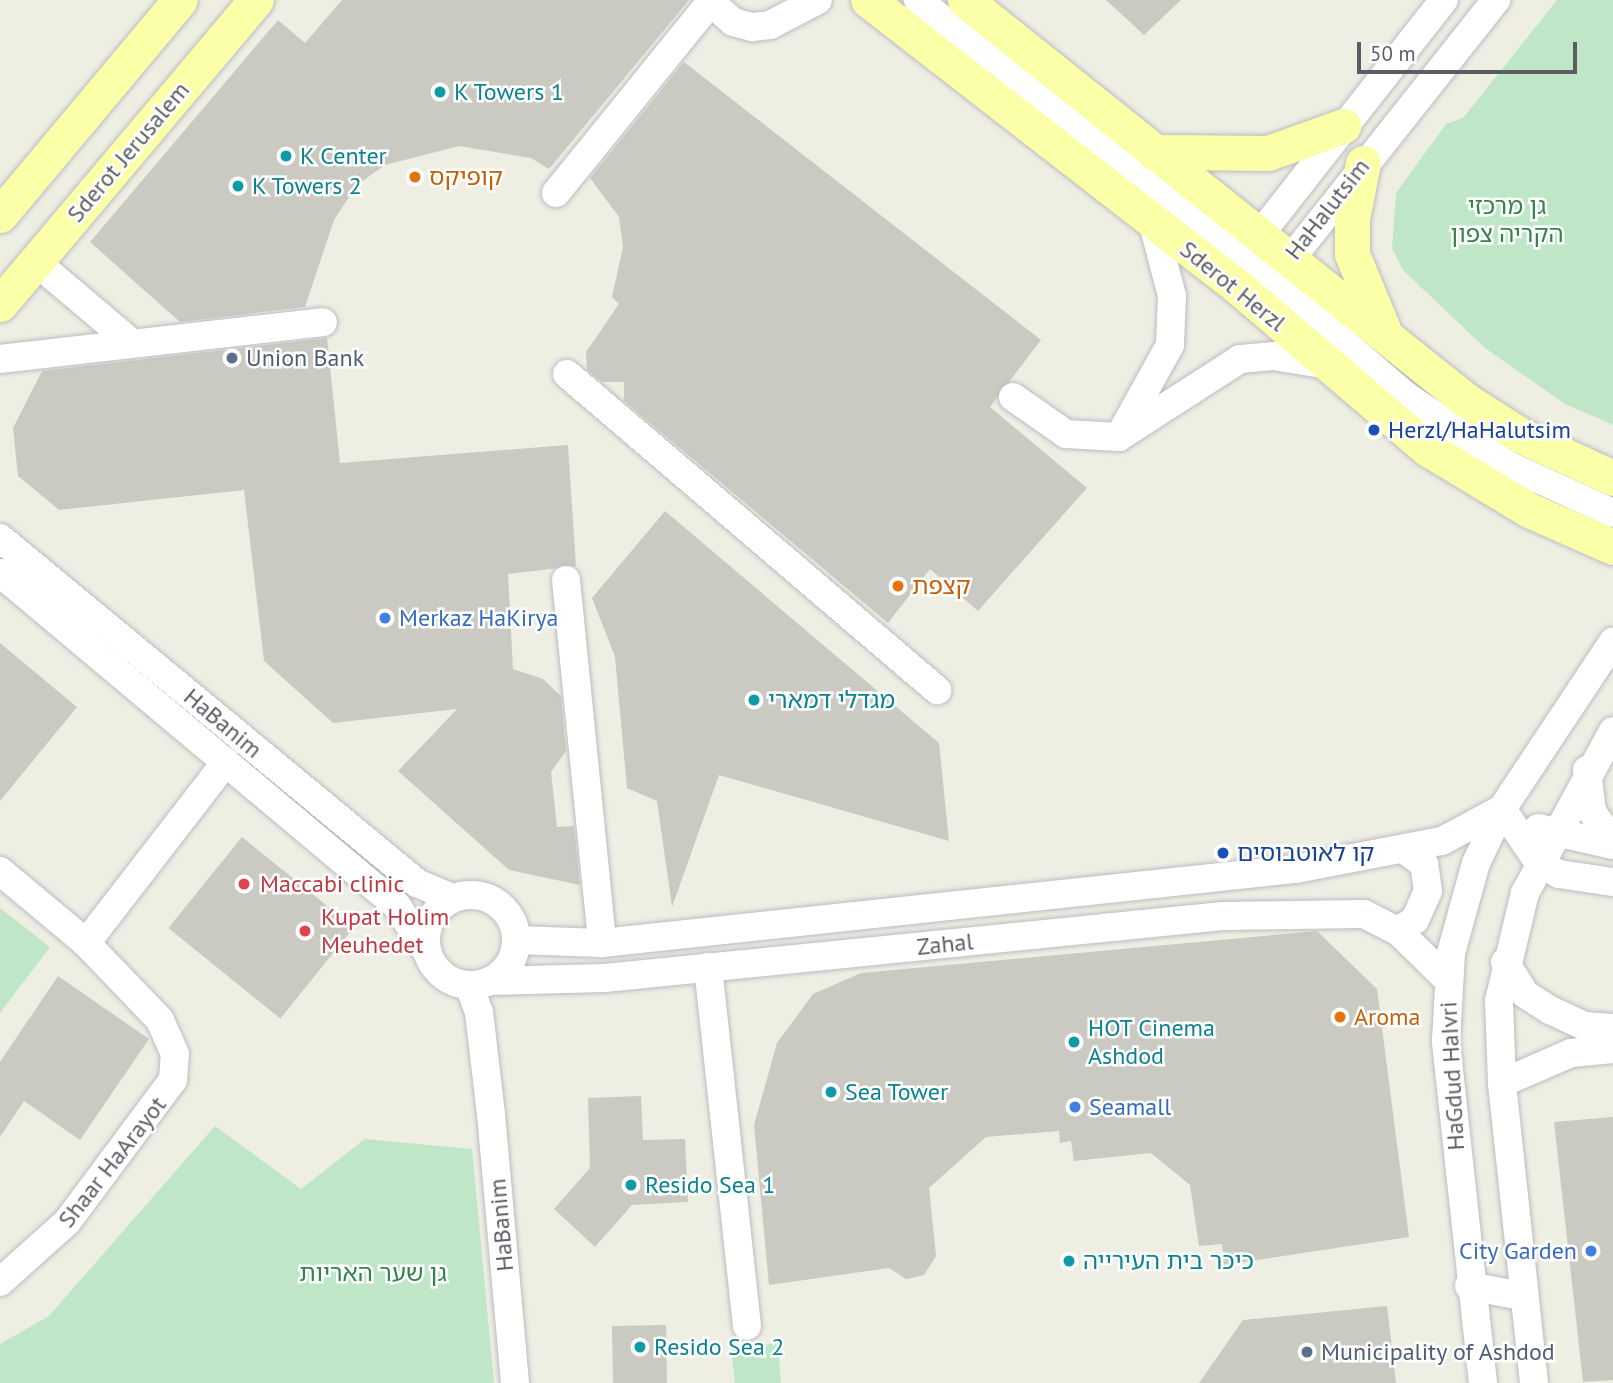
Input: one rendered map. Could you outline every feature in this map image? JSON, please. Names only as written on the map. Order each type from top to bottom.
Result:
[{"type":"main road","points":[[0,215],[180,0]]},
{"type":"main road","name":"Sderot Jerusalem","points":[[0,304],[256,0]]},
{"type":"main road","name":"Sderot Herzl","points":[[868,0],[910,13],[1152,220],[1259,263],[1385,336],[1494,419],[1613,478]]},
{"type":"main road","name":"Sderot Herzl","points":[[965,0],[1154,152],[1259,263],[1328,365],[1458,469],[1529,510],[1613,547]]},
{"type":"main road","points":[[1154,152],[1268,153],[1343,126]]},
{"type":"main road","points":[[1363,163],[1352,219],[1352,254],[1385,336]]},
{"type":"street","points":[[556,193],[709,1],[733,22],[752,27],[770,25],[818,0]]},
{"type":"street","points":[[876,0],[910,13],[1259,263],[1457,432],[1508,465],[1613,513]]},
{"type":"street","name":"HaHalutsim","points":[[1259,263],[1343,126],[1444,0]]},
{"type":"street","name":"HaHalutsim","points":[[1259,263],[1363,163],[1496,0]]},
{"type":"street","points":[[1119,437],[1170,345],[1172,296],[1152,220]]},
{"type":"street","points":[[36,262],[132,344]]},
{"type":"street","points":[[0,359],[323,322]]},
{"type":"street","points":[[1013,397],[1066,434],[1119,437],[1240,359],[1273,356],[1328,365]]},
{"type":"street","points":[[567,374],[937,690]]},
{"type":"street","name":"HaBanim","points":[[0,538],[417,883],[452,898]]},
{"type":"street","name":"HaBanim","points":[[0,573],[397,906],[427,952]]},
{"type":"street","points":[[566,580],[603,943]]},
{"type":"street","name":"HaGdud HaIvri","points":[[1483,1383],[1469,1286],[1446,1040],[1448,980],[1476,863],[1502,809],[1613,642]]},
{"type":"street","name":"HaGdud HaIvri","points":[[1534,1383],[1522,1296],[1502,1083],[1505,962],[1539,863],[1552,835],[1587,770],[1613,730]]},
{"type":"street","points":[[86,943],[226,762]]},
{"type":"street","points":[[1587,770],[1592,812],[1613,843]]},
{"type":"street","points":[[1502,809],[1552,835],[1613,843]]},
{"type":"street","points":[[1502,809],[1539,863],[1559,874],[1613,882]]},
{"type":"street","name":"Zahal","points":[[516,940],[603,943],[1185,883],[1405,850],[1442,841],[1502,809]]},
{"type":"street","points":[[1398,931],[1419,914],[1428,891],[1424,864],[1405,850]]},
{"type":"street","name":"Shaar HaArayot","points":[[0,871],[86,943],[160,1020],[175,1054],[173,1080],[67,1222],[0,1283]]},
{"type":"street","points":[[452,898],[490,898],[509,915],[516,940],[508,965],[479,983],[439,971],[427,952],[433,915],[452,898]]},
{"type":"street","name":"Zahal","points":[[479,983],[708,967],[1223,916],[1364,914],[1398,931],[1448,980]]},
{"type":"street","points":[[1505,962],[1525,994],[1550,1010],[1584,1026],[1613,1028]]},
{"type":"street","points":[[708,967],[747,1326]]},
{"type":"street","name":"HaBanim","points":[[479,983],[479,1012],[490,1102],[515,1383]]},
{"type":"street","points":[[1502,1083],[1571,1053],[1613,1049]]},
{"type":"street","points":[[1469,1286],[1522,1296]]},
{"type":"green space","name":"גן מרכזי הקריה צפון","points":[[1557,0],[1613,0],[1613,425],[1565,404],[1485,348],[1403,270],[1392,248],[1396,193],[1446,124],[1463,118]]},
{"type":"green space","points":[[0,908],[50,947],[0,1013]]},
{"type":"green space","name":"גן שער האריות","points":[[215,1126],[301,1189],[365,1139],[472,1149],[494,1383],[0,1383],[0,1344],[49,1316]]},
{"type":"green space","points":[[778,1343],[781,1383],[735,1383],[731,1348]]},
{"type":"building","name":"K Center","points":[[342,0],[689,0],[549,169],[531,158],[459,146],[385,165],[357,185],[334,220],[305,307],[180,322],[90,242],[278,20],[305,43]]},
{"type":"building","points":[[1106,0],[1181,0],[1144,35]]},
{"type":"building","points":[[684,62],[1041,340],[990,407],[1087,488],[978,611],[930,569],[888,623],[624,401],[624,382],[602,382],[587,370],[586,352],[619,304],[612,297],[623,247],[619,217],[590,178]]},
{"type":"building","name":"Merkaz HaKirya","points":[[327,338],[340,463],[568,445],[576,566],[508,574],[513,669],[543,679],[561,696],[566,751],[551,772],[557,827],[574,826],[580,885],[509,870],[398,771],[457,709],[333,723],[264,661],[244,490],[59,510],[18,476],[13,428],[42,371]]},
{"type":"building","name":"מגדלי דמארי","points":[[665,511],[939,743],[949,841],[719,775],[672,907],[657,801],[627,788],[615,657],[592,598]]},
{"type":"building","points":[[0,643],[77,707],[0,801]]},
{"type":"building","points":[[242,837],[354,928],[280,1019],[168,928]]},
{"type":"building","name":"Seamall","points":[[1317,931],[1377,989],[1409,1237],[1224,1265],[1222,1244],[1199,1246],[1190,1185],[1151,1153],[1074,1161],[1071,1141],[1060,1143],[1059,1131],[986,1137],[929,1188],[936,1256],[924,1275],[906,1279],[889,1268],[769,1285],[754,1125],[777,1043],[813,994],[861,973]]},
{"type":"building","points":[[58,976],[149,1039],[80,1140],[24,1101],[0,1137],[0,1062]]},
{"type":"building","name":"Resido Sea 1","points":[[641,1096],[643,1140],[685,1139],[688,1202],[632,1205],[595,1247],[554,1209],[590,1168],[588,1098]]},
{"type":"building","name":"City Garden","points":[[1613,1117],[1613,1380],[1583,1382],[1554,1122]]},
{"type":"building","name":"Municipality of Ashdod","points":[[1387,1306],[1396,1383],[1199,1383],[1243,1320]]},
{"type":"building","name":"Resido Sea 2","points":[[666,1325],[667,1383],[613,1383],[612,1326]]},
{"type":"place","name":"K Towers 1","points":[[440,92]]},
{"type":"place","name":"K Center","points":[[286,156]]},
{"type":"place","name":"קופיקס","points":[[415,177]]},
{"type":"place","name":"K Towers 2","points":[[238,186]]},
{"type":"place","name":"Union Bank","points":[[232,358]]},
{"type":"place","name":"Herzl/HaHalutsim","points":[[1374,430]]},
{"type":"place","name":"קצפת","points":[[898,586]]},
{"type":"place","name":"Merkaz HaKirya","points":[[385,618]]},
{"type":"place","name":"מגדלי דמארי","points":[[754,700]]},
{"type":"place","name":"קו לאוטבוסים","points":[[1223,853]]},
{"type":"place","name":"Maccabi clinic","points":[[244,884]]},
{"type":"place","name":"Kupat Holim Meuhedet","points":[[305,931]]},
{"type":"place","name":"Aroma","points":[[1340,1017]]},
{"type":"place","name":"HOT Cinema Ashdod","points":[[1074,1042]]},
{"type":"place","name":"Sea Tower","points":[[831,1092]]},
{"type":"place","name":"Seamall","points":[[1075,1107]]},
{"type":"place","name":"Resido Sea 1","points":[[631,1185]]},
{"type":"place","name":"City Garden","points":[[1591,1251]]},
{"type":"place","name":"כיכר בית העירייה","points":[[1069,1261]]},
{"type":"place","name":"Resido Sea 2","points":[[640,1347]]},
{"type":"place","name":"Municipality of Ashdod","points":[[1307,1352]]}]
